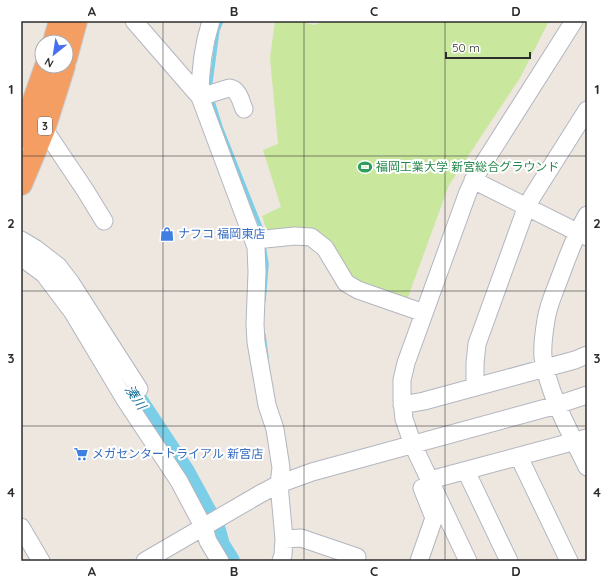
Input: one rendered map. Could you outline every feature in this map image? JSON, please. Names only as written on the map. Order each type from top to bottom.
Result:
[{"type":"highway","points":[[56,34],[60,21]]},
{"type":"highway","points":[[72,34],[76,21]]},
{"type":"highway","name":"3","points":[[21,137],[43,74]]},
{"type":"highway","name":"3","points":[[21,184],[44,129],[61,74]]},
{"type":"street","points":[[134,21],[200,97],[255,240],[257,272],[255,324],[256,342],[266,404],[275,429],[280,468],[279,484],[284,539],[281,561]]},
{"type":"street","points":[[200,97],[200,70],[210,21]]},
{"type":"street","points":[[419,561],[434,518],[420,483],[408,446],[402,405],[402,380],[406,362],[474,180],[574,21]]},
{"type":"street","points":[[200,97],[233,88],[236,91],[244,109]]},
{"type":"street","points":[[475,387],[475,362],[478,344],[527,207],[587,110]]},
{"type":"street","points":[[44,129],[104,221]]},
{"type":"street","points":[[474,180],[582,234]]},
{"type":"street","points":[[587,216],[582,234],[558,284],[546,319],[543,356],[557,405],[581,440],[587,467]]},
{"type":"street","points":[[255,240],[295,236],[311,237],[325,248],[346,283],[358,290],[424,313]]},
{"type":"street","points":[[21,240],[36,249],[58,266],[71,283],[139,389],[124,398]]},
{"type":"street","points":[[21,258],[44,274],[72,311],[124,398],[179,482],[204,528],[208,541],[220,561]]},
{"type":"street","points":[[402,405],[424,401],[575,360],[587,355]]},
{"type":"street","points":[[145,561],[279,484],[312,472],[557,405],[587,395]]},
{"type":"street","points":[[430,480],[581,440]]},
{"type":"street","points":[[408,446],[430,480],[468,561]]},
{"type":"street","points":[[519,457],[569,561]]},
{"type":"street","points":[[466,471],[509,561]]},
{"type":"street","points":[[21,527],[41,561]]},
{"type":"street","points":[[284,539],[301,538],[357,557]]},
{"type":"green space","name":"福岡工業大学 新宮総合グラウンド","points":[[275,21],[301,21],[313,25],[327,21],[549,21],[520,78],[449,185],[407,300],[347,278],[323,235],[298,229],[267,231],[262,216],[281,207],[263,150],[278,144],[270,58]]},
{"type":"waterway","points":[[210,89],[218,30],[222,21]]},
{"type":"waterway","points":[[212,98],[221,127],[262,230],[262,235]]},
{"type":"waterway","points":[[264,245],[267,264],[264,301]]},
{"type":"waterway","points":[[264,335],[267,358]]},
{"type":"waterway","name":"湊川","points":[[123,378],[185,472],[215,527],[220,545],[230,561]]},
{"type":"place","name":"福岡工業大学 新宮総合グラウンド","points":[[365,167]]},
{"type":"place","name":"ナフコ 福岡東店","points":[[167,234]]},
{"type":"place","name":"メガセンタートライアル 新宮店","points":[[81,454]]}]
